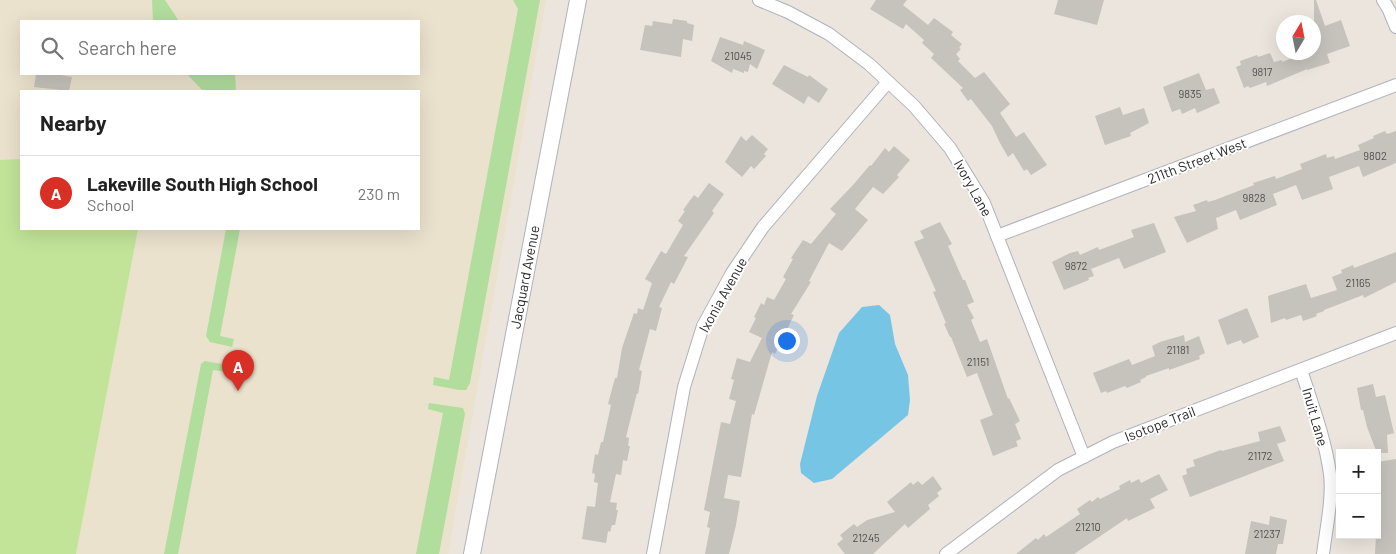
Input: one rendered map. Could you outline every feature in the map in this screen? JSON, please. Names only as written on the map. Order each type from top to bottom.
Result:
[{"type":"street","name":"Jacquard Avenue","points":[[472,554],[578,0]]},
{"type":"street","points":[[1383,0],[1396,27]]},
{"type":"street","name":"Ivory Lane","points":[[762,1],[788,12],[828,34],[869,64],[914,106],[950,148],[984,203],[1084,457]]},
{"type":"street","name":"Ixonia Avenue","points":[[653,554],[684,388],[703,326],[732,273],[763,227],[888,82]]},
{"type":"street","name":"211th Street West","points":[[997,236],[1396,85]]},
{"type":"street","name":"Isotope Trail","points":[[946,554],[1058,470],[1113,442],[1396,333]]},
{"type":"street","name":"Inuit Lane","points":[[1301,370],[1322,436],[1330,475],[1329,510],[1323,554]]},
{"type":"shaded area","points":[[0,0],[546,0],[448,554],[0,554]]},
{"type":"green space","points":[[152,0],[165,0],[178,20],[153,20]]},
{"type":"green space","points":[[513,0],[540,0],[470,383],[466,390],[459,390],[433,385],[434,377],[449,380],[518,9]]},
{"type":"green space","points":[[188,75],[235,75],[236,90],[202,90]]},
{"type":"green space","points":[[20,159],[20,230],[138,230],[76,554],[0,554],[0,160]]},
{"type":"green space","points":[[226,230],[240,230],[220,336],[234,339],[232,347],[210,342],[206,336]]},
{"type":"green space","points":[[205,361],[228,365],[227,372],[213,370],[178,554],[164,554],[201,364]]},
{"type":"green space","points":[[429,403],[463,408],[465,414],[439,554],[416,554],[443,413],[428,409]]},
{"type":"water","points":[[879,305],[890,315],[895,344],[908,375],[910,400],[908,415],[832,479],[814,483],[801,473],[800,464],[817,396],[839,333],[862,307]]},
{"type":"building","points":[[876,0],[907,0],[903,5],[928,25],[934,18],[953,32],[951,35],[962,44],[959,48],[961,49],[956,54],[960,59],[958,61],[975,78],[984,72],[1010,104],[1000,113],[1016,137],[1024,132],[1047,165],[1031,175],[1027,169],[1024,171],[1013,153],[1008,157],[992,126],[971,99],[968,101],[960,90],[963,88],[931,58],[934,54],[922,43],[924,40],[906,24],[903,29],[870,9]]},
{"type":"building","points":[[1058,0],[1104,0],[1097,25],[1054,14]]},
{"type":"building","points":[[1314,0],[1316,0],[1325,26],[1341,20],[1350,46],[1327,54],[1330,63],[1307,69],[1267,86],[1266,82],[1250,88],[1248,86],[1244,88],[1236,67],[1241,65],[1240,61],[1270,53],[1274,62],[1282,60],[1282,62],[1287,60],[1321,60],[1321,15],[1314,15]]},
{"type":"building","points":[[673,19],[687,21],[687,23],[694,25],[692,41],[683,39],[681,57],[640,50],[645,25],[652,26],[653,21],[672,24]]},
{"type":"building","points":[[720,37],[743,45],[744,41],[765,50],[757,69],[750,64],[748,72],[744,71],[744,73],[733,69],[732,73],[711,61]]},
{"type":"building","points":[[784,65],[808,77],[809,75],[828,89],[819,103],[808,96],[804,104],[772,84]]},
{"type":"building","points":[[1199,73],[1206,90],[1214,88],[1220,103],[1197,113],[1195,108],[1182,114],[1180,109],[1172,112],[1163,87]]},
{"type":"building","points":[[36,75],[72,77],[69,90],[34,87]]},
{"type":"building","points":[[1120,107],[1123,115],[1144,108],[1149,123],[1130,133],[1131,136],[1105,145],[1095,116]]},
{"type":"building","points":[[1385,131],[1387,134],[1396,131],[1396,163],[1363,177],[1359,166],[1329,177],[1333,189],[1302,200],[1296,185],[1273,194],[1277,205],[1240,220],[1236,210],[1216,218],[1218,229],[1187,243],[1174,217],[1196,211],[1193,205],[1207,200],[1208,202],[1215,200],[1254,185],[1253,183],[1275,176],[1276,179],[1302,169],[1300,164],[1326,154],[1327,158],[1334,156],[1335,159],[1360,150],[1358,145]]},
{"type":"building","points":[[752,135],[768,149],[764,154],[766,156],[754,169],[751,166],[742,177],[725,162],[741,136],[746,141]]},
{"type":"building","points":[[894,146],[910,160],[897,175],[899,177],[883,194],[873,187],[855,209],[868,220],[842,251],[829,243],[809,281],[811,282],[791,314],[794,315],[775,354],[772,352],[754,415],[752,414],[741,477],[728,475],[724,498],[740,501],[729,554],[705,554],[710,528],[707,527],[710,512],[704,510],[721,422],[730,424],[736,401],[729,399],[734,380],[731,379],[737,358],[750,362],[762,338],[749,332],[756,318],[754,317],[761,303],[764,305],[767,297],[774,300],[786,279],[783,277],[793,259],[791,258],[803,240],[811,244],[836,214],[830,209],[871,166],[885,148],[889,152]]},
{"type":"building","points":[[709,183],[724,194],[712,211],[714,213],[684,256],[688,257],[674,284],[671,282],[659,307],[662,308],[656,331],[650,329],[639,370],[642,371],[638,394],[626,437],[629,438],[628,446],[630,446],[627,461],[623,460],[621,475],[616,474],[610,502],[617,503],[616,510],[618,510],[615,525],[612,525],[610,532],[608,531],[606,543],[582,539],[587,506],[595,507],[598,483],[594,482],[595,474],[592,473],[595,454],[598,455],[601,442],[603,442],[611,405],[608,404],[615,378],[617,378],[622,348],[634,313],[637,314],[638,308],[643,310],[652,283],[645,279],[661,251],[666,254],[683,225],[678,221],[685,211],[683,210],[694,195],[698,198]]},
{"type":"building","points":[[940,222],[952,244],[948,246],[974,302],[967,305],[974,318],[971,320],[980,342],[987,339],[1008,399],[1020,421],[1015,424],[1021,439],[1016,441],[1018,446],[993,456],[980,420],[993,415],[977,373],[967,377],[944,324],[946,323],[933,292],[936,291],[914,242],[924,238],[920,231]]},
{"type":"building","points":[[1154,223],[1166,252],[1124,269],[1119,258],[1091,269],[1094,276],[1088,278],[1089,280],[1064,290],[1052,262],[1070,253],[1078,251],[1080,255],[1098,247],[1099,250],[1134,237],[1131,230]]},
{"type":"building","points":[[1396,252],[1396,282],[1364,298],[1363,295],[1324,310],[1316,314],[1317,316],[1303,321],[1301,315],[1271,323],[1268,296],[1306,284],[1311,298],[1337,290],[1332,277],[1342,273],[1341,270],[1353,265],[1354,268]]},
{"type":"building","points":[[1247,308],[1259,337],[1243,344],[1241,340],[1227,345],[1218,320]]},
{"type":"building","points":[[1184,335],[1185,342],[1199,336],[1205,353],[1199,356],[1200,359],[1146,376],[1140,380],[1141,382],[1127,388],[1125,386],[1107,393],[1106,391],[1101,393],[1093,373],[1129,359],[1132,365],[1155,356],[1152,346]]},
{"type":"building","points":[[1373,384],[1376,397],[1385,395],[1394,433],[1387,435],[1388,453],[1381,453],[1381,449],[1375,449],[1363,410],[1361,410],[1357,388]]},
{"type":"building","points":[[1280,426],[1286,441],[1277,444],[1284,461],[1190,497],[1182,476],[1187,474],[1186,469],[1195,466],[1193,460],[1221,450],[1260,441],[1258,432]]},
{"type":"building","points":[[1396,459],[1396,554],[1375,554],[1376,539],[1381,539],[1381,461]]},
{"type":"building","points":[[1159,474],[1168,490],[1150,499],[1155,508],[1128,521],[1127,518],[1074,554],[1016,554],[1036,538],[1038,540],[1044,534],[1046,537],[1080,514],[1077,509],[1090,500],[1092,502],[1098,497],[1100,499],[1120,489],[1119,486],[1130,480],[1131,483],[1139,479],[1141,483]]},
{"type":"building","points":[[933,476],[942,489],[937,493],[939,496],[928,505],[930,509],[908,528],[905,524],[873,554],[845,554],[837,544],[843,539],[840,535],[854,524],[857,527],[867,520],[895,512],[887,502],[911,482],[913,485],[918,481],[922,485]]},
{"type":"building","points":[[1270,516],[1287,520],[1283,544],[1278,544],[1276,554],[1245,554],[1251,521],[1269,525]]},
{"type":"place","name":"Lakeville South High School","points":[[238,391]]}]
